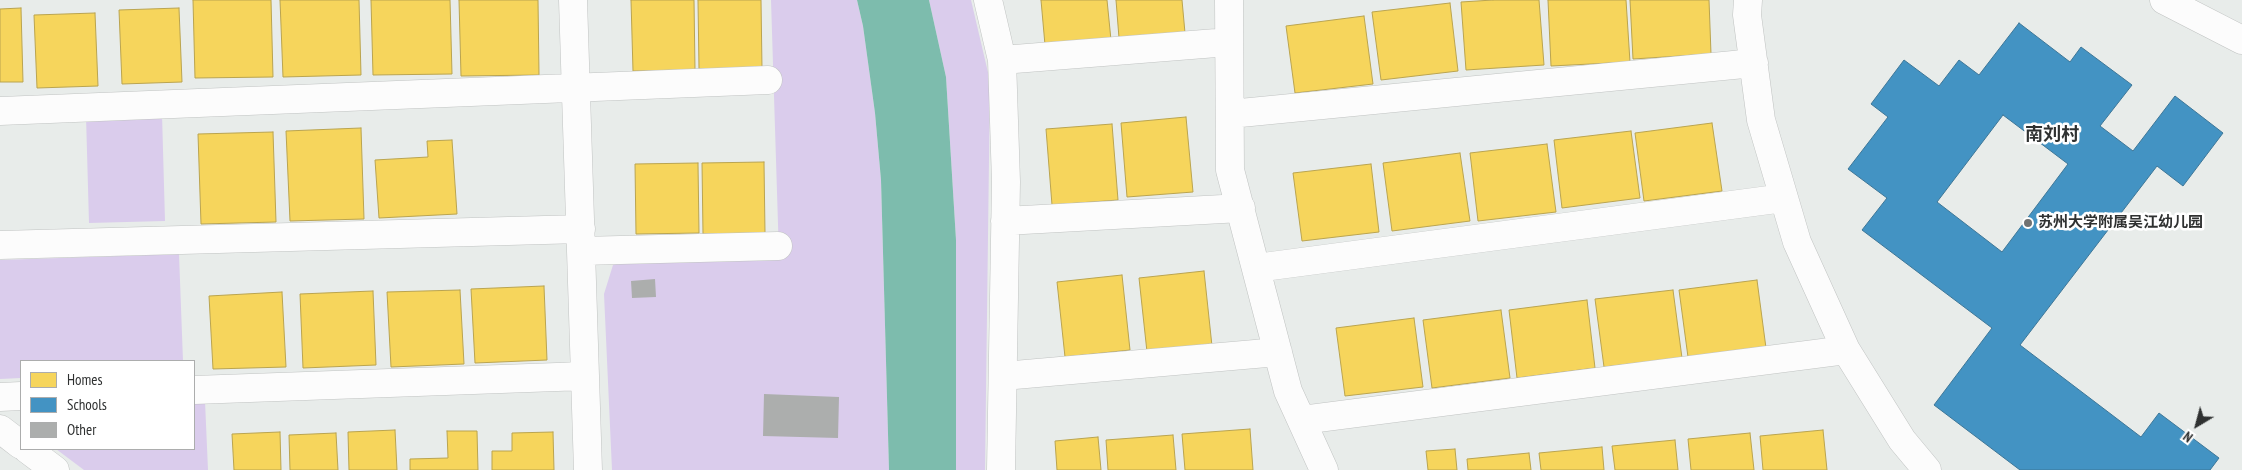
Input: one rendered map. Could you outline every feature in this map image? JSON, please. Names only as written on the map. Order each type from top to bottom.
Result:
[{"type":"street","points":[[573,0],[588,470]]},
{"type":"street","points":[[988,0],[1002,60],[1006,221],[1001,470]]},
{"type":"street","points":[[1229,0],[1230,170],[1288,391],[1324,470]]},
{"type":"street","points":[[1748,0],[1747,15],[1761,120],[1797,242],[1846,350],[1902,440],[1927,470]]},
{"type":"street","points":[[2164,0],[2242,40]]},
{"type":"street","points":[[1002,60],[1229,42]]},
{"type":"street","points":[[1230,114],[1754,63]]},
{"type":"street","points":[[0,111],[576,86],[768,80]]},
{"type":"street","points":[[1256,268],[1784,198]]},
{"type":"street","points":[[1006,221],[1241,208]]},
{"type":"street","points":[[0,245],[581,240],[778,246]]},
{"type":"street","points":[[1302,420],[1846,350]]},
{"type":"street","points":[[1002,376],[1278,352]]},
{"type":"street","points":[[195,390],[585,376]]},
{"type":"street","points":[[0,397],[20,396]]},
{"type":"street","points":[[0,429],[20,444]]},
{"type":"street","points":[[28,450],[55,470]]},
{"type":"shaded area","points":[[771,0],[857,0],[863,26],[875,113],[881,180],[889,470],[612,470],[604,294],[613,265],[624,261],[779,256]]},
{"type":"shaded area","points":[[857,0],[929,0],[946,77],[956,240],[956,470],[889,470],[881,180],[875,113],[863,26]]},
{"type":"shaded area","points":[[929,0],[971,0],[990,81],[985,470],[956,470],[956,240],[946,77]]},
{"type":"shaded area","points":[[162,114],[165,221],[89,223],[86,116]]},
{"type":"shaded area","points":[[179,254],[183,360],[20,360],[20,378],[0,379],[0,260]]},
{"type":"shaded area","points":[[195,401],[205,401],[208,470],[84,470],[57,450],[195,450]]},
{"type":"building: Homes","points":[[193,0],[271,0],[273,77],[195,78]]},
{"type":"building: Homes","points":[[280,0],[359,0],[361,75],[283,77]]},
{"type":"building: Homes","points":[[371,0],[450,0],[452,74],[373,75]]},
{"type":"building: Homes","points":[[459,0],[538,0],[539,75],[461,76]]},
{"type":"building: Homes","points":[[631,0],[694,0],[695,70],[633,71]]},
{"type":"building: Homes","points":[[698,0],[761,0],[762,69],[699,69]]},
{"type":"building: Homes","points":[[1041,0],[1107,0],[1111,40],[1045,45]]},
{"type":"building: Homes","points":[[1116,0],[1182,0],[1185,33],[1119,38]]},
{"type":"building: Homes","points":[[1539,0],[1544,65],[1466,70],[1461,2]]},
{"type":"building: Homes","points":[[1548,0],[1626,0],[1630,62],[1551,66]]},
{"type":"building: Homes","points":[[1630,0],[1709,0],[1711,54],[1633,59]]},
{"type":"building: Homes","points":[[1450,3],[1458,71],[1381,80],[1372,12]]},
{"type":"building: Homes","points":[[21,8],[23,82],[0,82],[0,9]]},
{"type":"building: Homes","points":[[179,8],[182,82],[122,84],[119,10]]},
{"type":"building: Homes","points":[[95,13],[98,86],[37,88],[34,15]]},
{"type":"building: Homes","points":[[1364,16],[1373,84],[1295,93],[1286,26]]},
{"type":"building: Homes","points":[[1186,117],[1193,192],[1127,197],[1121,123]]},
{"type":"building: Homes","points":[[1712,123],[1722,191],[1644,201],[1635,133]]},
{"type":"building: Homes","points":[[1112,124],[1118,200],[1052,205],[1046,129]]},
{"type":"building: Homes","points":[[361,128],[364,219],[290,221],[286,131]]},
{"type":"building: Homes","points":[[1631,131],[1640,198],[1562,208],[1554,140]]},
{"type":"building: Homes","points":[[273,132],[276,222],[201,224],[198,134]]},
{"type":"building: Homes","points":[[452,140],[457,214],[379,218],[375,160],[428,157],[427,141]]},
{"type":"building: Homes","points":[[1547,144],[1556,212],[1478,221],[1470,153]]},
{"type":"building: Homes","points":[[1460,153],[1470,221],[1392,231],[1383,163]]},
{"type":"building: Homes","points":[[764,162],[765,233],[703,234],[702,163]]},
{"type":"building: Homes","points":[[698,163],[699,233],[636,234],[635,164]]},
{"type":"building: Homes","points":[[1371,164],[1379,232],[1302,241],[1293,173]]},
{"type":"building: Homes","points":[[1204,271],[1212,346],[1147,352],[1139,278]]},
{"type":"building: Homes","points":[[1122,275],[1130,350],[1065,357],[1057,282]]},
{"type":"building: Homes","points":[[1757,280],[1766,348],[1688,357],[1679,290]]},
{"type":"building: Homes","points":[[544,286],[547,360],[475,363],[471,289]]},
{"type":"building: Homes","points":[[460,290],[464,364],[391,367],[387,292]]},
{"type":"building: Homes","points":[[1673,290],[1682,358],[1604,367],[1595,299]]},
{"type":"building: Homes","points":[[373,291],[376,365],[303,368],[300,294]]},
{"type":"building: Homes","points":[[282,292],[286,367],[213,369],[209,296]]},
{"type":"building: Homes","points":[[1587,300],[1595,368],[1517,378],[1509,310]]},
{"type":"building: Homes","points":[[1501,310],[1510,378],[1432,388],[1423,320]]},
{"type":"building: Homes","points":[[1414,318],[1423,387],[1345,396],[1336,328]]},
{"type":"building: Homes","points":[[1250,429],[1253,470],[1185,470],[1182,434]]},
{"type":"building: Homes","points":[[395,430],[397,470],[349,470],[348,432]]},
{"type":"building: Homes","points":[[1823,430],[1827,470],[1763,470],[1760,436]]},
{"type":"building: Homes","points":[[447,431],[477,431],[478,470],[410,470],[410,459],[448,458]]},
{"type":"building: Homes","points":[[280,432],[281,470],[234,470],[232,434]]},
{"type":"building: Homes","points":[[553,432],[554,470],[492,470],[492,451],[512,451],[512,433]]},
{"type":"building: Homes","points":[[336,433],[338,470],[290,470],[289,435]]},
{"type":"building: Homes","points":[[1750,433],[1754,470],[1691,470],[1688,439]]},
{"type":"building: Homes","points":[[1173,435],[1176,470],[1108,470],[1106,440]]},
{"type":"building: Homes","points":[[1098,437],[1101,470],[1057,470],[1055,441]]},
{"type":"building: Homes","points":[[1675,440],[1678,470],[1615,470],[1612,446]]},
{"type":"building: Homes","points":[[1602,447],[1604,470],[1541,470],[1539,453]]},
{"type":"building: Homes","points":[[1455,449],[1457,470],[1428,470],[1426,451]]},
{"type":"building: Homes","points":[[1529,453],[1531,470],[1468,470],[1467,459]]},
{"type":"building: Schools","points":[[2019,23],[2070,62],[2081,47],[2132,85],[2100,126],[2133,151],[2175,96],[2223,133],[2183,186],[2157,166],[2020,345],[2141,437],[2159,413],[2219,458],[2210,470],[2020,470],[1934,405],[1992,328],[1862,230],[1887,198],[1848,169],[1888,117],[1871,104],[1904,60],[1939,86],[1959,60],[1979,75]],"holes":[[[2003,115],[2068,164],[2002,252],[1937,202]]]},
{"type":"building: Other","points":[[655,279],[656,297],[632,298],[631,281]]},
{"type":"building: Other","points":[[764,394],[839,397],[838,438],[763,436]]},
{"type":"place","name":"苏州大学附属吴江幼儿园","points":[[2028,223]]},
{"type":"district","name":"南刘村","points":[[2052,135]]}]
